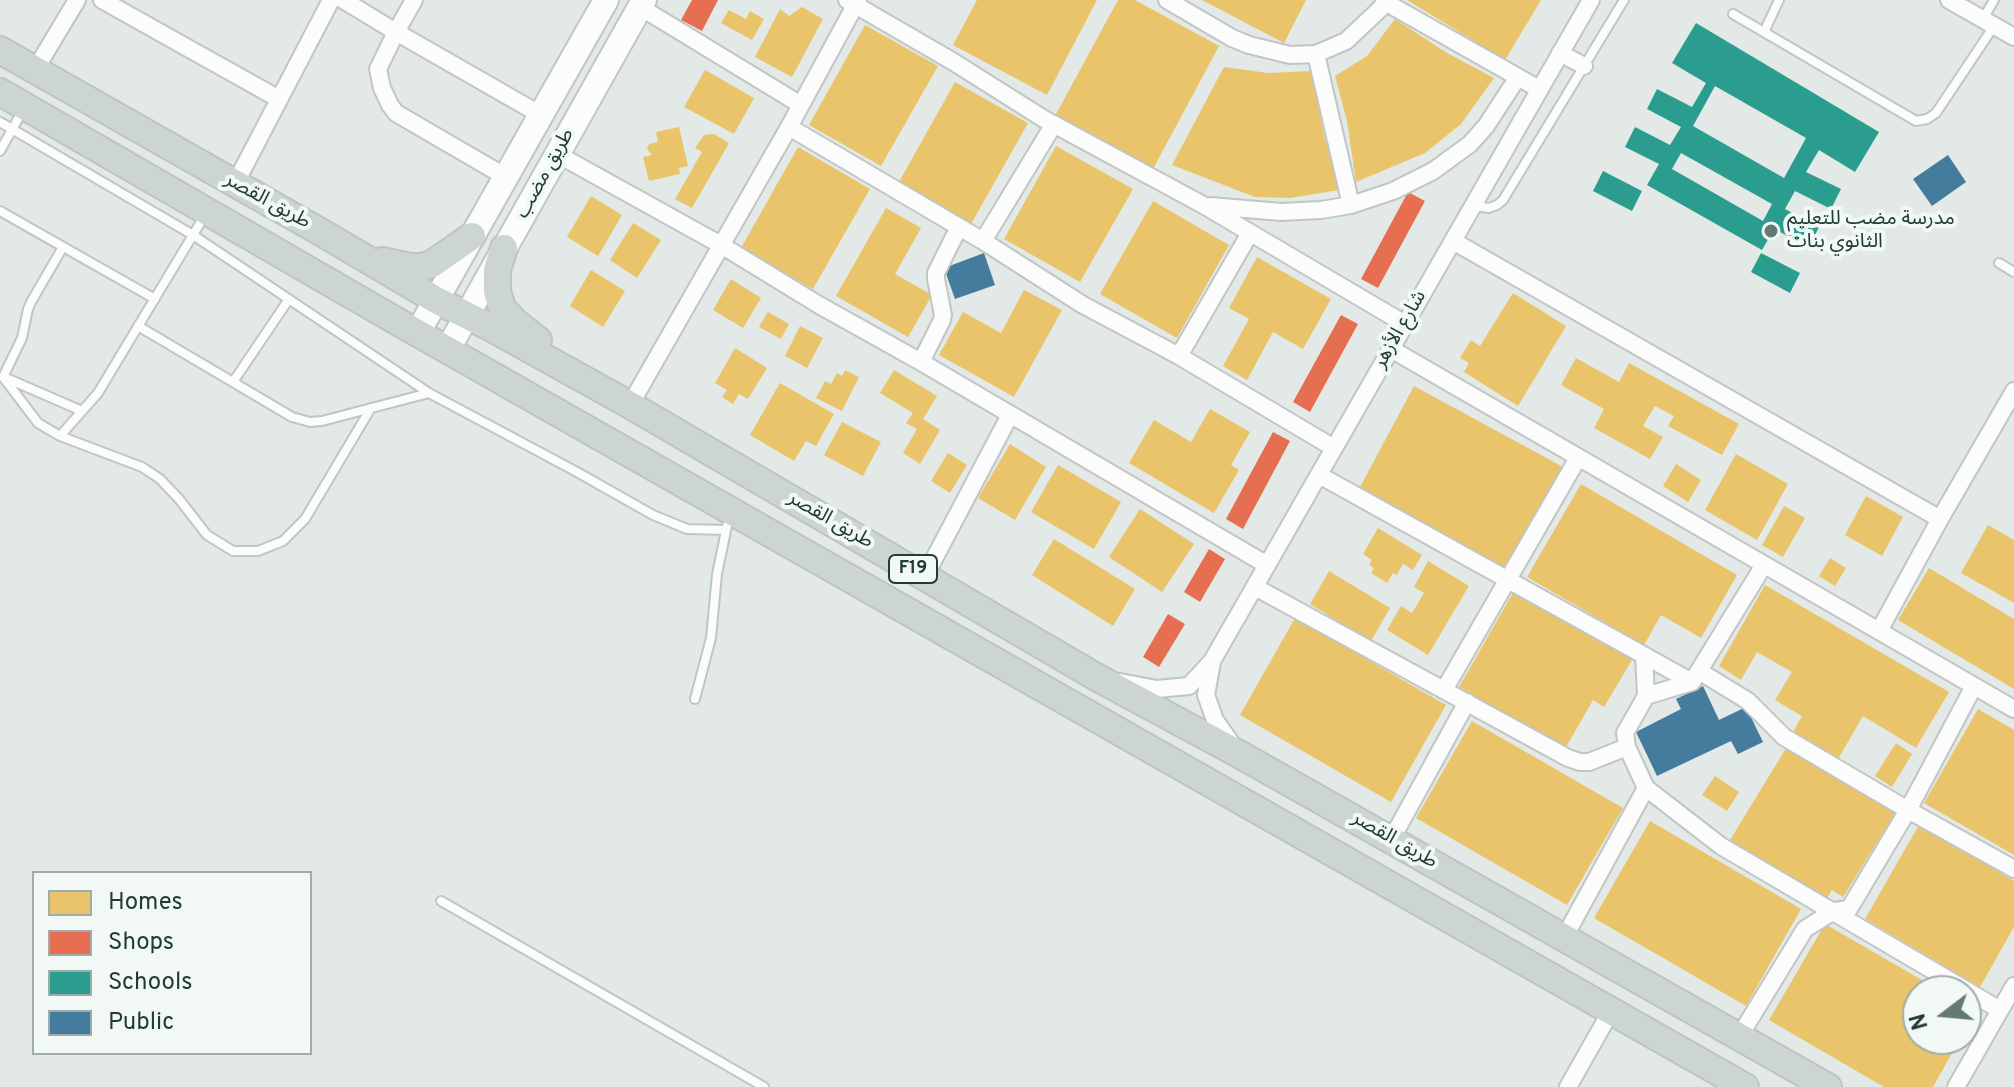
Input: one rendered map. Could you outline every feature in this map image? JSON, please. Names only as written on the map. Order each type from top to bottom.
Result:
[{"type":"main road","name":"طريق مضب","points":[[418,332],[606,0]]},
{"type":"main road","name":"طريق مضب","points":[[448,349],[642,4]]},
{"type":"main road","name":"طريق القصر","points":[[0,50],[436,300],[630,405],[1098,678],[1239,754],[1828,1087]]},
{"type":"main road","name":"طريق القصر","points":[[0,92],[19,117],[208,210],[448,349],[728,520],[1745,1087]]},
{"type":"main road","points":[[358,255],[421,267],[432,264],[472,236]]},
{"type":"main road","points":[[504,248],[497,270],[497,291],[502,308],[515,322],[598,387]]},
{"type":"street","points":[[35,70],[77,0]]},
{"type":"street","points":[[102,0],[279,99]]},
{"type":"street","points":[[235,184],[331,0]]},
{"type":"street","points":[[343,0],[541,115]]},
{"type":"street","points":[[414,0],[378,69],[390,105],[396,113],[506,177]]},
{"type":"street","points":[[1167,0],[1232,38],[1290,55],[1316,54],[1346,41],[1386,1],[1539,89]]},
{"type":"street","name":"شارع الأزهر","points":[[1098,678],[1157,689],[1180,688],[1189,686],[1212,661],[1591,0]]},
{"type":"street","points":[[1949,0],[2014,37]]},
{"type":"street","points":[[630,405],[789,127],[854,2],[1054,124],[1205,206],[1405,324]]},
{"type":"street","points":[[642,4],[801,105]]},
{"type":"street","points":[[1560,53],[1584,66]]},
{"type":"street","points":[[1316,54],[1351,205]]},
{"type":"street","points":[[1205,206],[1281,212],[1321,210],[1372,199],[1414,182],[1461,152],[1486,126],[1518,77]]},
{"type":"street","points":[[983,241],[1054,124]]},
{"type":"street","points":[[789,127],[983,241],[1083,305],[1179,356],[1334,448]]},
{"type":"street","points":[[557,154],[721,245],[1267,565]]},
{"type":"street","points":[[921,362],[943,315],[936,273],[959,227]]},
{"type":"street","points":[[1179,356],[1250,233]]},
{"type":"street","points":[[1453,241],[1940,519]]},
{"type":"street","points":[[1391,349],[2014,709]]},
{"type":"street","points":[[1879,631],[2014,391]]},
{"type":"street","points":[[925,576],[1010,415]]},
{"type":"street","points":[[1444,690],[1578,458]]},
{"type":"street","points":[[1319,475],[1644,655],[1748,701],[1784,737],[2014,869]]},
{"type":"street","points":[[1646,696],[1696,676],[1764,565]]},
{"type":"street","points":[[1255,587],[1568,758],[1589,762],[1627,747]]},
{"type":"street","points":[[1644,655],[1646,696],[1625,733],[1627,747],[1646,788],[1721,846],[2000,1010]]},
{"type":"street","name":"شارع الأزهر","points":[[1212,661],[1206,695],[1210,709],[1239,754]]},
{"type":"street","points":[[1739,1037],[1805,929],[1834,911],[1849,909],[1908,810],[1974,686]]},
{"type":"street","points":[[1391,840],[1467,702]]},
{"type":"street","points":[[1564,938],[1646,788]]},
{"type":"street","points":[[1956,1087],[2014,986]]},
{"type":"street","points":[[1568,1087],[1611,1011]]},
{"type":"lane","points":[[1474,204],[1489,208],[1503,200],[1624,0]]},
{"type":"lane","points":[[1764,32],[1779,0]]},
{"type":"lane","points":[[1733,14],[1916,121],[1936,113],[1988,22],[1994,0]]},
{"type":"lane","points":[[0,151],[19,117]]},
{"type":"lane","points":[[0,122],[19,117],[429,393],[653,515],[687,529],[728,520],[717,574],[711,638],[695,699]]},
{"type":"lane","points":[[60,436],[98,393],[208,210]]},
{"type":"lane","points":[[0,211],[155,299]]},
{"type":"lane","points":[[2,375],[22,338],[31,302],[63,247]]},
{"type":"lane","points":[[1999,263],[2014,272]]},
{"type":"lane","points":[[233,382],[289,299]]},
{"type":"lane","points":[[138,326],[292,417],[310,422],[429,393]]},
{"type":"lane","points":[[2,375],[82,411]]},
{"type":"lane","points":[[2,375],[38,423],[60,436],[142,467],[160,479],[207,535],[233,551],[258,551],[283,541],[305,519],[371,408]]},
{"type":"lane","points":[[441,901],[764,1087]]},
{"type":"building: Homes","points":[[977,0],[1097,0],[1047,95],[953,45]]},
{"type":"building: Homes","points":[[1118,0],[1135,0],[1219,46],[1153,169],[1055,116]]},
{"type":"building: Homes","points":[[1202,0],[1306,0],[1284,43]]},
{"type":"building: Homes","points":[[1407,0],[1541,0],[1505,60]]},
{"type":"building: Homes","points":[[802,7],[823,19],[792,77],[755,57],[780,9],[789,16]]},
{"type":"building: Homes","points":[[729,10],[746,19],[750,11],[764,19],[752,40],[721,23]]},
{"type":"building: Homes","points":[[1395,19],[1447,53],[1494,78],[1461,124],[1425,153],[1356,182],[1347,121],[1335,76],[1367,56]]},
{"type":"building: Homes","points":[[865,25],[938,66],[881,166],[809,125]]},
{"type":"building: Homes","points":[[1224,67],[1268,73],[1311,71],[1339,190],[1290,198],[1255,197],[1172,165]]},
{"type":"building: Homes","points":[[705,70],[754,98],[734,134],[684,107]]},
{"type":"building: Homes","points":[[955,82],[1028,123],[971,224],[899,182]]},
{"type":"building: Homes","points":[[679,127],[688,166],[679,168],[680,174],[649,181],[643,157],[652,155],[647,149],[649,144],[658,142],[656,132]]},
{"type":"building: Homes","points":[[714,134],[729,143],[692,208],[675,199],[702,152],[695,148],[704,135]]},
{"type":"building: Homes","points":[[1056,146],[1133,189],[1080,282],[1004,239]]},
{"type":"building: Homes","points":[[798,147],[870,189],[813,289],[741,248]]},
{"type":"building: Homes","points":[[591,196],[622,215],[598,256],[567,237]]},
{"type":"building: Homes","points":[[1153,201],[1229,245],[1177,338],[1100,294]]},
{"type":"building: Homes","points":[[886,208],[921,228],[895,274],[932,295],[908,337],[836,296]]},
{"type":"building: Homes","points":[[633,223],[661,240],[637,278],[610,260]]},
{"type":"building: Homes","points":[[1257,257],[1331,299],[1303,349],[1273,332],[1247,380],[1223,366],[1249,319],[1229,308]]},
{"type":"building: Homes","points":[[591,270],[625,291],[603,327],[570,306]]},
{"type":"building: Homes","points":[[731,279],[761,298],[743,328],[713,310]]},
{"type":"building: Homes","points":[[1024,290],[1062,310],[1014,397],[939,355],[963,312],[1001,333]]},
{"type":"building: Homes","points":[[1513,293],[1566,326],[1518,406],[1464,372],[1469,363],[1460,358],[1471,340],[1480,346]]},
{"type":"building: Homes","points":[[768,312],[789,324],[781,339],[759,327]]},
{"type":"building: Homes","points":[[800,326],[823,338],[807,368],[785,356]]},
{"type":"building: Homes","points":[[735,348],[767,368],[748,399],[739,394],[733,404],[722,397],[727,390],[715,383]]},
{"type":"building: Homes","points":[[1576,358],[1619,382],[1629,363],[1739,424],[1722,455],[1668,426],[1674,416],[1655,406],[1643,426],[1663,437],[1650,459],[1594,428],[1604,409],[1561,385]]},
{"type":"building: Homes","points":[[845,370],[859,377],[842,411],[816,398],[825,381],[831,384],[837,373],[842,376]]},
{"type":"building: Homes","points":[[894,370],[937,396],[923,419],[940,430],[920,464],[903,453],[917,429],[906,423],[913,413],[880,393]]},
{"type":"building: Homes","points":[[780,383],[834,414],[816,446],[806,441],[794,461],[750,435]]},
{"type":"building: Homes","points":[[1414,386],[1563,467],[1508,569],[1359,489]]},
{"type":"building: Homes","points":[[1210,409],[1250,432],[1231,465],[1239,470],[1214,513],[1129,463],[1154,420],[1191,442]]},
{"type":"building: Homes","points":[[842,422],[881,442],[863,476],[824,455]]},
{"type":"building: Homes","points":[[1010,444],[1046,467],[1015,520],[978,498]]},
{"type":"building: Homes","points":[[948,453],[967,465],[950,493],[931,481]]},
{"type":"building: Homes","points":[[1736,454],[1788,484],[1757,540],[1705,510]]},
{"type":"building: Homes","points":[[1676,464],[1701,480],[1688,502],[1663,486]]},
{"type":"building: Homes","points":[[1058,465],[1121,502],[1094,549],[1031,512]]},
{"type":"building: Homes","points":[[1581,484],[1737,575],[1701,638],[1661,615],[1644,645],[1527,577]]},
{"type":"building: Homes","points":[[1866,496],[1903,517],[1882,556],[1845,535]]},
{"type":"building: Homes","points":[[1784,506],[1805,518],[1783,557],[1762,545]]},
{"type":"building: Homes","points":[[1140,509],[1194,544],[1162,592],[1109,557]]},
{"type":"building: Homes","points":[[1988,525],[2014,540],[2014,603],[1961,573]]},
{"type":"building: Homes","points":[[1378,528],[1422,555],[1413,570],[1403,564],[1397,575],[1393,573],[1387,583],[1371,573],[1374,568],[1369,565],[1372,560],[1363,554]]},
{"type":"building: Homes","points":[[1054,539],[1135,589],[1113,626],[1032,575]]},
{"type":"building: Homes","points":[[1830,558],[1846,568],[1835,586],[1819,576]]},
{"type":"building: Homes","points":[[1428,561],[1469,586],[1428,655],[1387,630],[1401,606],[1412,613],[1424,593],[1414,587]]},
{"type":"building: Homes","points":[[1929,568],[2014,619],[2014,689],[1898,620]]},
{"type":"building: Homes","points":[[1329,571],[1390,608],[1371,641],[1310,604]]},
{"type":"building: Homes","points":[[1765,585],[1949,692],[1916,748],[1863,716],[1838,759],[1793,732],[1802,716],[1775,700],[1792,672],[1757,652],[1741,680],[1719,666]]},
{"type":"building: Homes","points":[[1514,591],[1632,660],[1604,707],[1593,700],[1565,749],[1459,687]]},
{"type":"building: Homes","points":[[1295,618],[1446,705],[1391,802],[1240,715]]},
{"type":"building: Homes","points":[[1978,709],[2014,730],[2014,855],[1924,803]]},
{"type":"building: Homes","points":[[1472,721],[1623,808],[1567,905],[1416,818]]},
{"type":"building: Homes","points":[[1896,743],[1912,754],[1892,787],[1875,776]]},
{"type":"building: Homes","points":[[1788,745],[1896,812],[1843,897],[1832,890],[1826,900],[1730,840]]},
{"type":"building: Homes","points":[[1715,776],[1739,792],[1727,811],[1702,795]]},
{"type":"building: Homes","points":[[1650,821],[1801,909],[1746,1006],[1594,918]]},
{"type":"building: Homes","points":[[1919,825],[2014,881],[2014,927],[1982,983],[1982,975],[1960,975],[1865,919]]},
{"type":"building: Homes","points":[[1825,924],[1913,975],[1902,975],[1902,1055],[1951,1055],[1933,1087],[1884,1087],[1769,1020]]},
{"type":"building: Shops","points":[[692,0],[718,0],[702,31],[681,20]]},
{"type":"building: Shops","points":[[1408,192],[1425,201],[1378,288],[1361,279]]},
{"type":"building: Shops","points":[[1341,315],[1358,324],[1310,412],[1293,402]]},
{"type":"building: Shops","points":[[1273,432],[1290,441],[1243,529],[1226,519]]},
{"type":"building: Shops","points":[[1209,549],[1225,559],[1200,602],[1184,592]]},
{"type":"building: Shops","points":[[1168,614],[1185,624],[1159,667],[1143,657]]},
{"type":"building: Schools","points":[[1696,23],[1879,132],[1855,172],[1819,150],[1806,172],[1841,189],[1831,209],[1795,191],[1785,209],[1819,227],[1809,247],[1774,229],[1762,250],[1647,185],[1659,164],[1625,147],[1635,127],[1670,145],[1681,127],[1647,109],[1657,89],[1692,107],[1706,83],[1672,63]],"holes":[[[1715,86],[1806,138],[1784,178],[1693,126]],[[1681,153],[1772,204],[1763,221],[1672,169]]]},
{"type":"building: Schools","points":[[1603,171],[1642,191],[1632,211],[1593,191]]},
{"type":"building: Schools","points":[[1761,253],[1800,273],[1790,293],[1751,272]]},
{"type":"building: Public","points":[[1948,155],[1966,182],[1932,206],[1913,179]]},
{"type":"building: Public","points":[[984,253],[995,285],[955,299],[944,268]]},
{"type":"building: Public","points":[[1703,686],[1719,720],[1746,707],[1763,742],[1738,754],[1731,741],[1657,776],[1636,732],[1681,709],[1676,699]]},
{"type":"place","name":"مدرسة مضب للتعليم الثانوي بنات","points":[[1771,231]]}]
